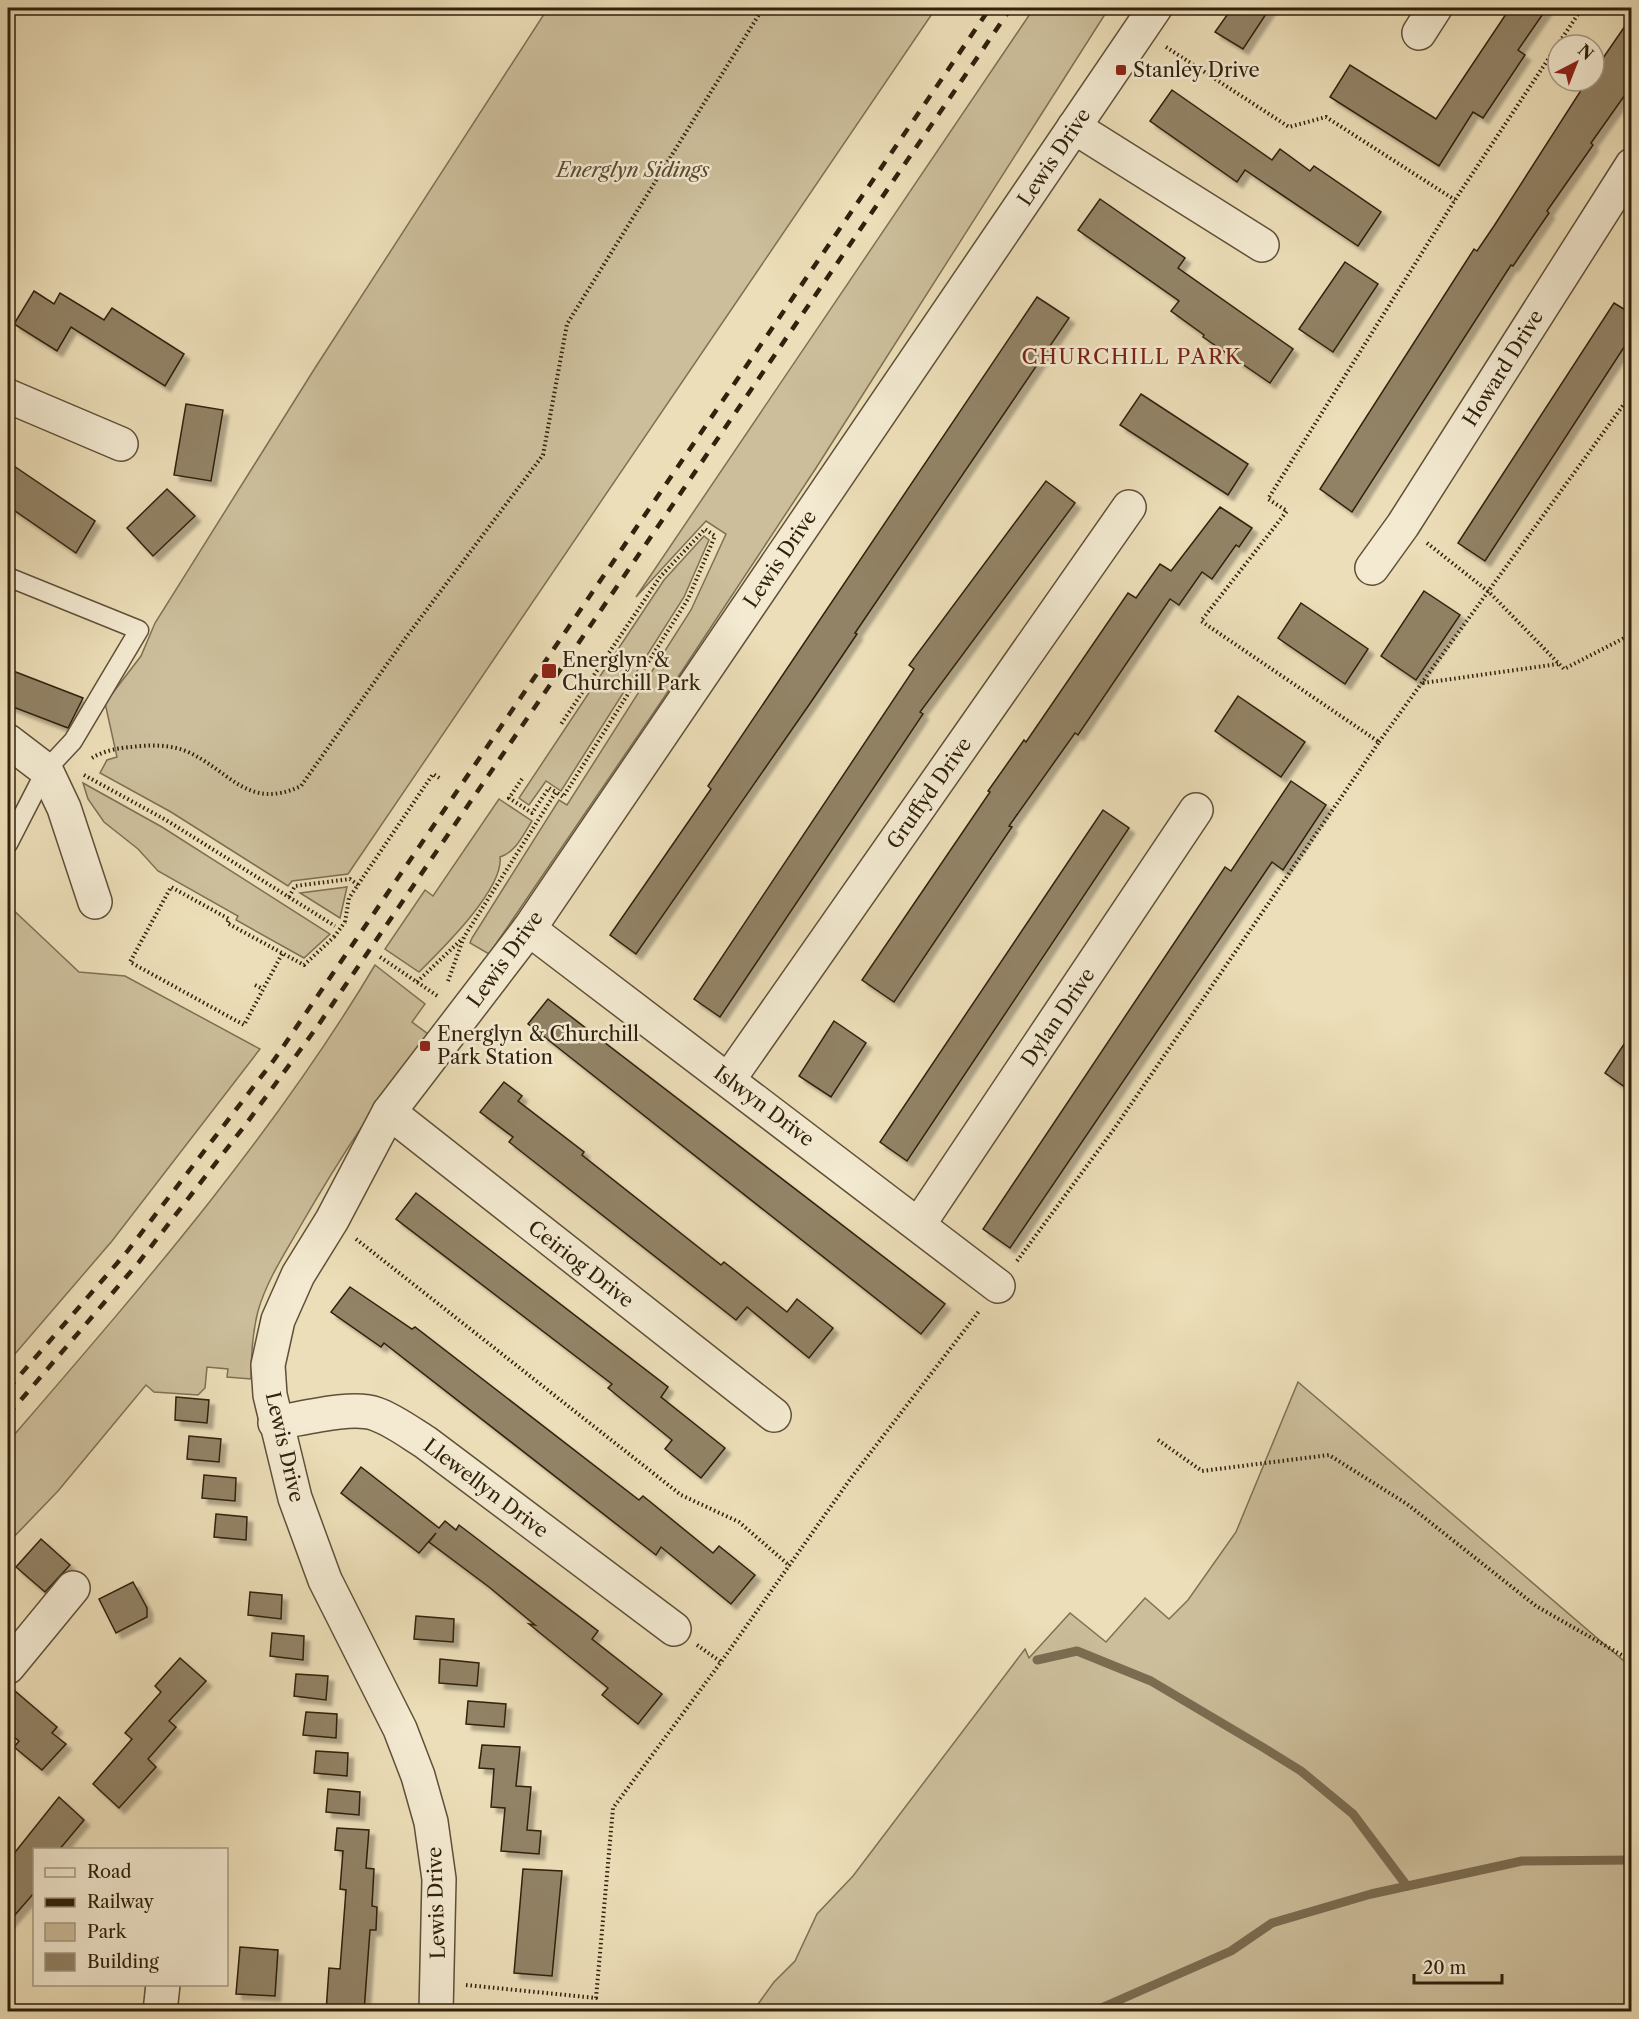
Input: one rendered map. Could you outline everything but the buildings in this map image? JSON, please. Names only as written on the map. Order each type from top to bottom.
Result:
[{"type":"street","name":"Lewis Drive","points":[[437,1997],[439,1879],[431,1822],[418,1776],[400,1729],[325,1580],[295,1498],[276,1423],[268,1365],[278,1320],[298,1275],[332,1220],[389,1112],[529,929],[1147,19]]},
{"type":"street","points":[[1074,127],[1262,245]]},
{"type":"street","name":"Howard Drive","points":[[1372,568],[1403,525],[1632,165]]},
{"type":"street","points":[[8,396],[121,444]]},
{"type":"street","name":"Gruffyd Drive","points":[[729,1079],[1129,507]]},
{"type":"street","points":[[8,741],[61,770],[64,808],[94,902]]},
{"type":"street","name":"Dylan Drive","points":[[919,1224],[1196,810]]},
{"type":"street","name":"Islwyn Drive","points":[[529,929],[999,1286]]},
{"type":"street","name":"Ceiriog Drive","points":[[389,1112],[774,1416]]},
{"type":"street","name":"Llewellyn Drive","points":[[276,1423],[356,1412],[374,1413],[390,1421],[424,1442],[674,1629]]},
{"type":"street","points":[[8,1667],[73,1588]]},
{"type":"street","points":[[160,2012],[163,1986]]},
{"type":"lane","points":[[8,577],[139,630],[73,741],[61,770],[8,844]]},
{"type":"path","points":[[61,770],[116,749],[155,745],[185,751],[244,788],[264,796],[285,794],[301,786],[404,640],[543,455],[567,324],[763,8]]},
{"type":"path","points":[[1379,742],[1201,621],[1287,511],[1268,499],[1455,200],[1582,8]]},
{"type":"path","points":[[1147,19],[1289,127],[1326,117],[1455,200]]},
{"type":"path","points":[[437,1997],[596,1998],[613,1808],[790,1566],[851,1478],[999,1286],[1114,1130],[1379,742],[1632,393]]},
{"type":"path","points":[[1403,525],[1489,592],[1564,669],[1632,634]]},
{"type":"path","points":[[522,779],[509,798],[532,813],[549,788],[563,797],[688,599],[715,536],[705,529],[660,577],[561,724]]},
{"type":"path","points":[[1422,683],[1559,664]]},
{"type":"path","points":[[61,770],[166,820],[335,926]]},
{"type":"path","points":[[282,954],[244,1024],[130,962],[171,887],[229,919],[227,923],[304,965],[334,937],[345,922],[349,898],[433,774],[441,779]]},
{"type":"path","points":[[380,957],[441,998],[464,937],[556,792]]},
{"type":"path","points":[[289,897],[295,886],[350,879],[358,885]]},
{"type":"path","points":[[417,982],[464,937]]},
{"type":"path","points":[[255,984],[263,989]]},
{"type":"path","points":[[332,1220],[681,1495],[739,1522],[790,1566]]},
{"type":"path","points":[[1158,1440],[1202,1471],[1329,1455],[1407,1504],[1536,1606],[1632,1661]]},
{"type":"green space","name":"Energlyn Sidings","points":[[548,8],[936,8],[348,874],[292,881],[288,886],[171,812],[100,773],[107,760],[117,757],[105,703],[141,656],[155,623],[315,368]]},
{"type":"green space","points":[[1034,8],[1109,8],[816,468],[682,671],[489,954],[470,943],[559,800],[567,805],[691,610],[726,534],[706,521],[636,597]]},
{"type":"green space","points":[[704,536],[709,540],[684,597],[561,791],[546,781],[529,805],[519,798],[664,580]]},
{"type":"green space","points":[[83,783],[162,827],[330,934],[304,958],[236,920],[238,916],[158,871],[138,849],[104,822],[88,799]]},
{"type":"green space","points":[[499,799],[532,821],[515,847],[500,857],[499,870],[482,902],[419,972],[385,949],[425,890],[433,896]]},
{"type":"green space","points":[[347,887],[340,918],[300,893]]},
{"type":"green space","points":[[8,905],[79,972],[125,976],[260,1049],[112,1241],[8,1362]]},
{"type":"green space","points":[[375,965],[425,1004],[412,1022],[428,1034],[345,1152],[271,1278],[256,1320],[252,1345],[251,1379],[227,1377],[228,1369],[207,1367],[205,1388],[198,1395],[154,1392],[146,1385],[58,1491],[8,1543],[8,1442],[155,1270],[248,1152],[293,1091]]},
{"type":"green space","points":[[1298,1382],[1631,1667],[1631,2011],[753,2011],[774,1982],[795,1961],[817,1914],[853,1876],[1025,1649],[1029,1658],[1070,1613],[1106,1642],[1145,1598],[1169,1619],[1188,1600],[1236,1532]]},
{"type":"waterway","points":[[1037,1660],[1077,1651],[1151,1681],[1264,1748],[1301,1771],[1353,1814],[1407,1886]]},
{"type":"waterway","points":[[1092,2012],[1231,1951],[1272,1923],[1371,1894],[1522,1861],[1632,1860]]},
{"type":"railway","points":[[8,1389],[126,1253],[274,1060],[990,8]]},
{"type":"railway","points":[[8,1415],[139,1262],[246,1124],[317,1027],[1011,8]]},
{"type":"place","name":"Stanley Drive","points":[[1121,70]]},
{"type":"place","name":"Energlyn & Churchill Park","points":[[549,671]]},
{"type":"place","name":"Energlyn & Churchill Park Station","points":[[425,1046]]},
{"type":"district","name":"CHURCHILL PARK","points":[[1132,357]]}]
